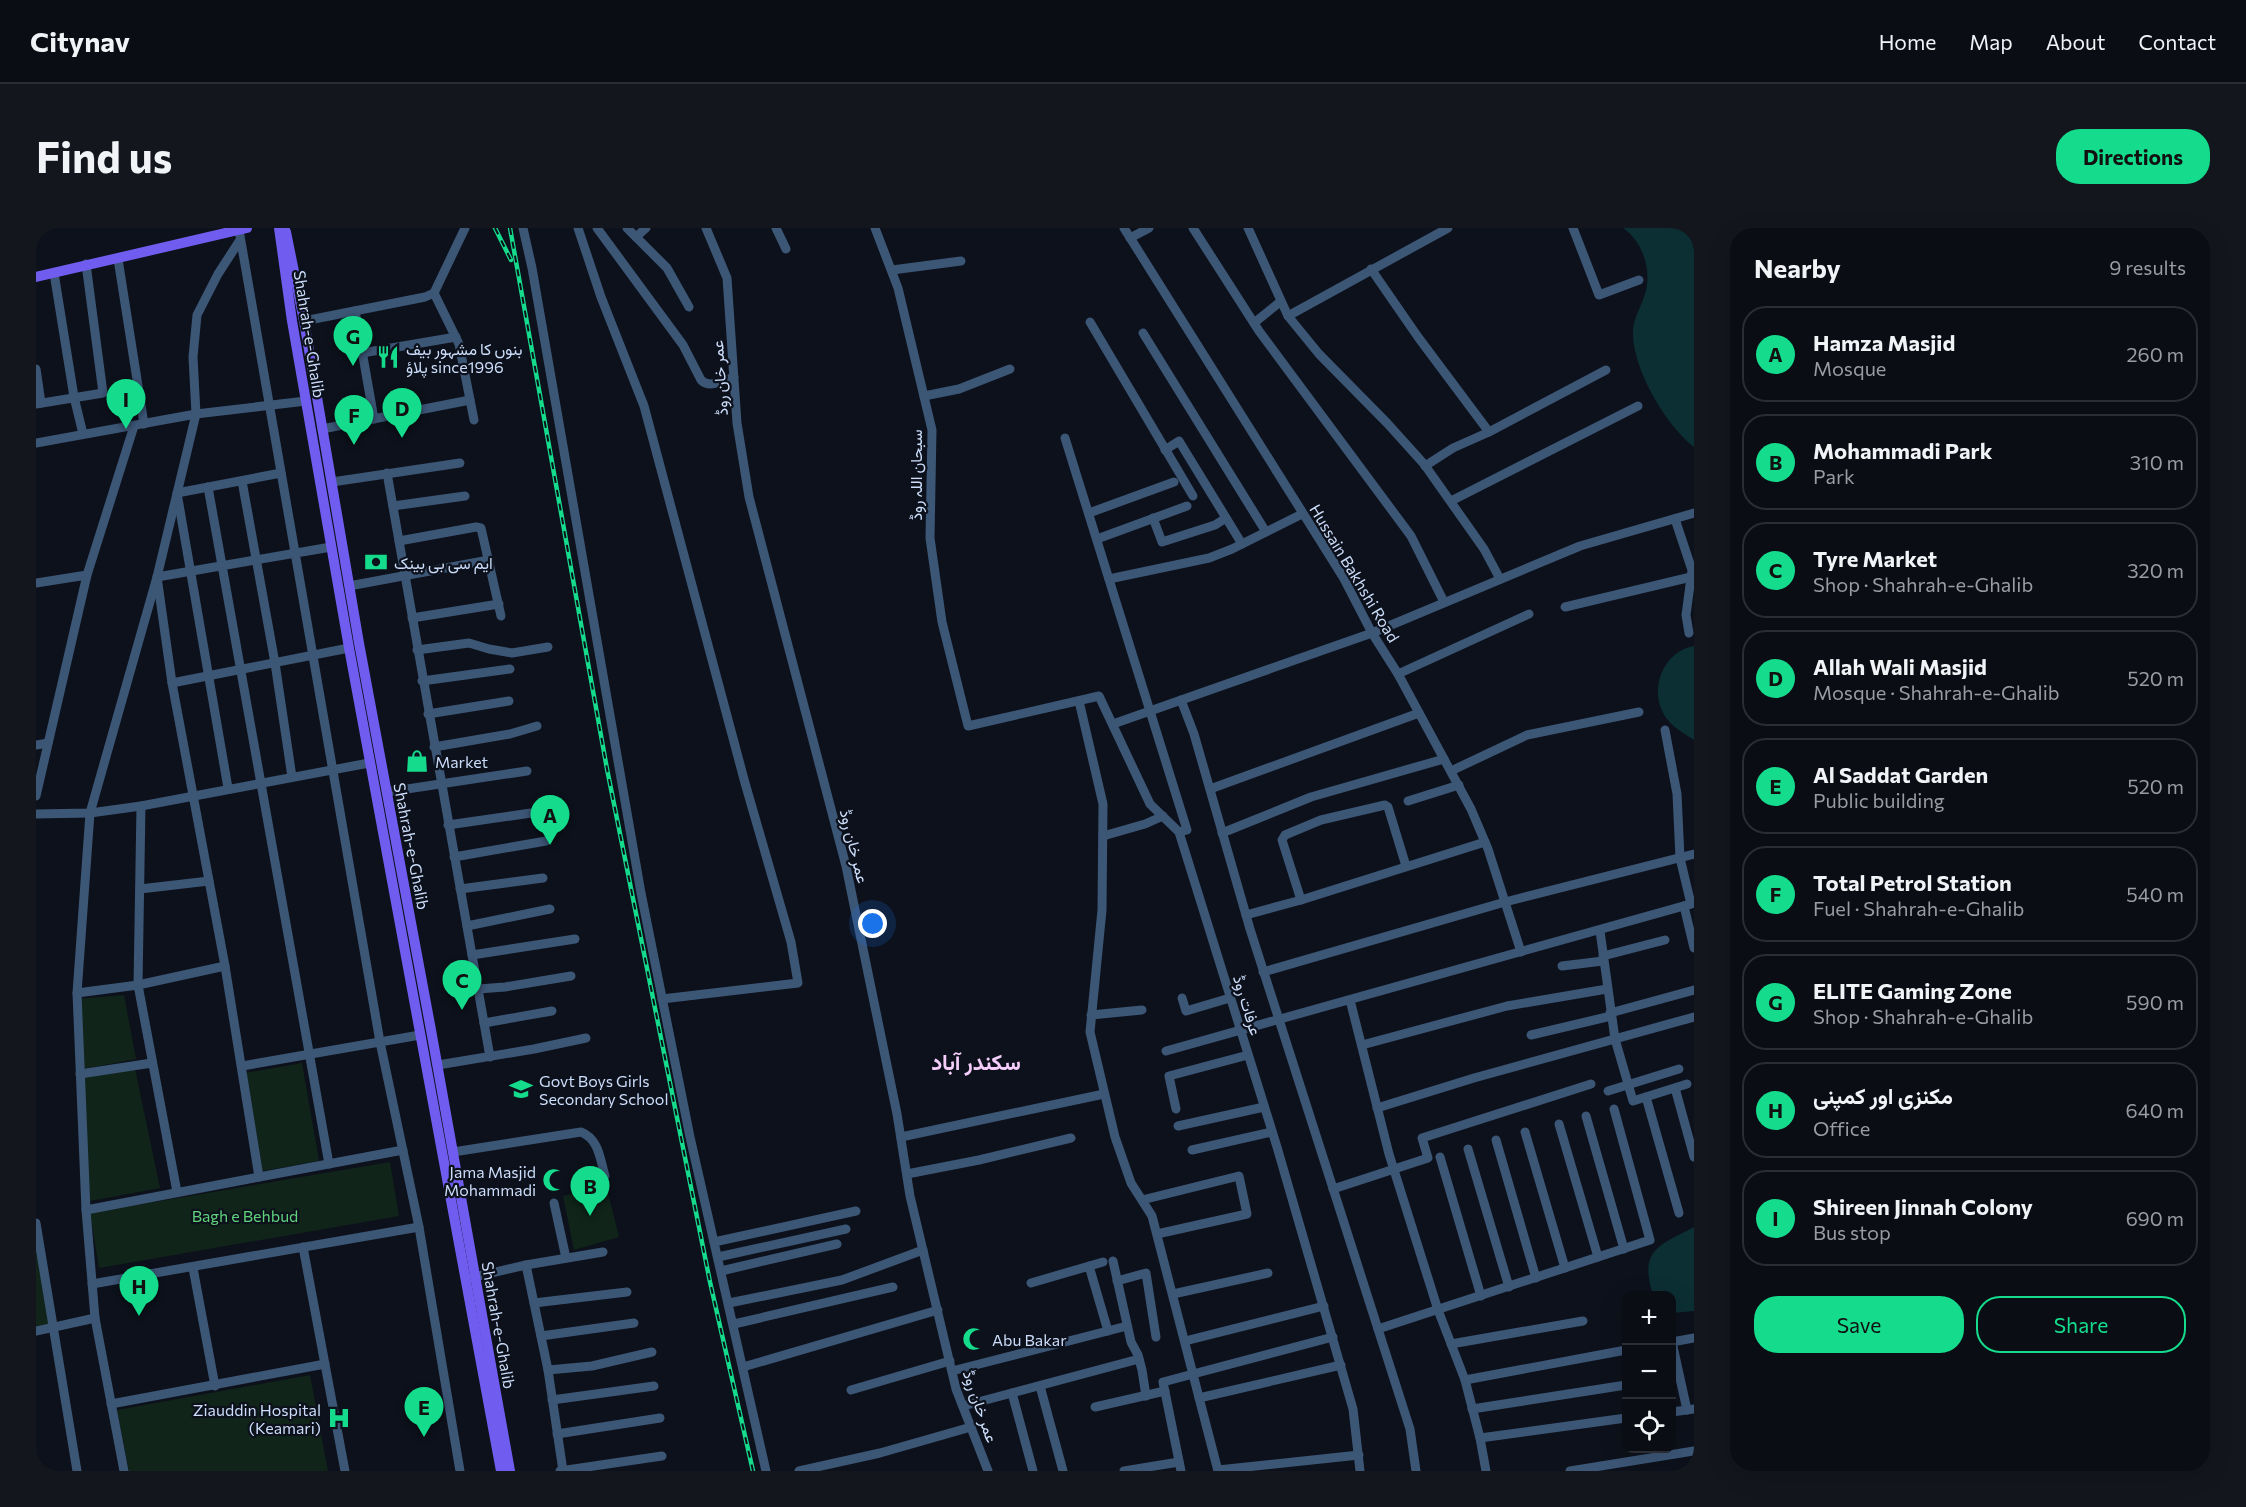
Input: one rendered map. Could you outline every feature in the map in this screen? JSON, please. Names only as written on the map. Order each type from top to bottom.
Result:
[{"type":"main road","name":"Shahrah-e-Ghalib","points":[[281,228],[286,232],[304,321],[349,586],[438,1065],[501,1471]]},
{"type":"main road","name":"Shahrah-e-Ghalib","points":[[281,228],[280,242],[306,401],[369,763],[420,1035],[510,1471]]},
{"type":"main road","points":[[36,276],[242,232]]},
{"type":"street","points":[[304,321],[425,297],[434,293],[465,228]]},
{"type":"street","points":[[523,228],[538,302],[628,827],[690,1137],[766,1471]]},
{"type":"street","points":[[578,228],[601,297],[644,406],[740,764],[791,942],[798,983],[662,999]]},
{"type":"street","points":[[597,228],[683,345],[701,380],[710,385],[734,376]]},
{"type":"street","points":[[627,228],[667,268],[689,307]]},
{"type":"street","points":[[636,237],[646,228]]},
{"type":"street","name":"عمر خان روڈ","points":[[705,228],[727,278],[737,423],[749,497],[846,866],[907,1174],[952,1371],[988,1471]]},
{"type":"street","points":[[776,228],[786,249]]},
{"type":"street","name":"سبحان اللہ روڈ","points":[[875,228],[898,288],[932,430],[930,538],[942,622],[968,726]]},
{"type":"street","name":"Hussain Bakhshi Road","points":[[1124,228],[1343,577],[1372,633],[1398,674],[1459,785],[1485,842],[1521,952]]},
{"type":"street","points":[[1130,238],[1149,228]]},
{"type":"street","points":[[1193,228],[1254,322],[1411,536],[1444,603]]},
{"type":"street","points":[[1248,228],[1288,316],[1319,354],[1387,423],[1425,466],[1485,549],[1500,579]]},
{"type":"street","points":[[1288,316],[1448,228]]},
{"type":"street","points":[[1574,228],[1599,295],[1640,280]]},
{"type":"street","points":[[242,232],[281,473],[380,1042],[418,1227],[460,1471]]},
{"type":"street","points":[[124,1471],[95,1318],[86,1210],[77,993],[90,813],[157,577],[196,414],[192,357],[196,315],[242,232]]},
{"type":"street","points":[[36,796],[87,575],[139,425],[118,258]]},
{"type":"street","points":[[892,270],[961,261]]},
{"type":"street","points":[[36,369],[39,403],[104,393],[86,264]]},
{"type":"street","points":[[1371,269],[1418,337],[1489,432]]},
{"type":"street","points":[[54,273],[74,397],[83,434]]},
{"type":"street","points":[[434,293],[456,337],[474,420]]},
{"type":"street","points":[[1254,322],[1280,302]]},
{"type":"street","points":[[355,311],[374,419]]},
{"type":"street","points":[[1090,322],[1193,496]]},
{"type":"street","points":[[1143,333],[1266,532]]},
{"type":"street","points":[[362,353],[456,337]]},
{"type":"street","points":[[924,396],[968,387],[1010,369]]},
{"type":"street","points":[[1425,466],[1453,448],[1489,432],[1606,370]]},
{"type":"street","points":[[322,429],[470,400]]},
{"type":"street","points":[[36,443],[196,414],[306,401]]},
{"type":"street","points":[[1451,501],[1638,406]]},
{"type":"street","points":[[1065,438],[1187,830],[1179,832]]},
{"type":"street","points":[[1165,450],[1179,441],[1242,544]]},
{"type":"street","points":[[332,482],[460,462]]},
{"type":"street","points":[[177,493],[281,473]]},
{"type":"street","points":[[387,473],[440,784],[490,1057]]},
{"type":"street","points":[[242,481],[275,663],[292,777]]},
{"type":"street","points":[[1089,513],[1174,482]]},
{"type":"street","points":[[208,487],[329,1164]]},
{"type":"street","points":[[177,493],[228,789]]},
{"type":"street","points":[[393,506],[465,496]]},
{"type":"street","points":[[1097,539],[1187,506]]},
{"type":"street","points":[[1113,724],[1372,633],[1581,546],[1694,513]]},
{"type":"street","points":[[1109,579],[1209,558],[1302,514]]},
{"type":"street","points":[[1153,518],[1162,542],[1215,525],[1226,518]]},
{"type":"street","points":[[1675,519],[1692,570],[1688,584],[1686,615],[1689,633]]},
{"type":"street","points":[[399,541],[479,527],[483,531],[501,616]]},
{"type":"street","points":[[1684,547],[1694,544]]},
{"type":"street","points":[[157,577],[331,547]]},
{"type":"street","points":[[349,586],[489,560]]},
{"type":"street","points":[[36,583],[87,575]]},
{"type":"street","points":[[157,577],[172,683],[225,966],[259,1177]]},
{"type":"street","points":[[1565,607],[1691,577]]},
{"type":"street","points":[[412,618],[499,604]]},
{"type":"street","points":[[1398,674],[1529,614]]},
{"type":"street","points":[[417,650],[469,643],[512,653],[548,647]]},
{"type":"street","points":[[172,683],[349,648]]},
{"type":"street","points":[[422,681],[510,669]]},
{"type":"street","name":"عرفات روڈ","points":[[968,726],[1099,696],[1150,804],[1179,832],[1341,1365],[1353,1409],[1360,1471]]},
{"type":"street","points":[[1079,700],[1103,804],[1102,910],[1090,1032],[1114,1137],[1131,1184],[1152,1216],[1218,1471],[1275,1468],[1359,1455]]},
{"type":"street","points":[[1181,700],[1210,789],[1263,972],[1410,1429],[1416,1471]]},
{"type":"street","points":[[428,714],[509,701]]},
{"type":"street","points":[[1451,771],[1527,735],[1640,712]]},
{"type":"street","points":[[1210,789],[1419,713]]},
{"type":"street","points":[[434,747],[510,734],[537,726]]},
{"type":"street","points":[[1665,730],[1677,794],[1680,858],[1694,948]]},
{"type":"street","points":[[36,746],[48,743]]},
{"type":"street","points":[[1222,833],[1311,796],[1444,759]]},
{"type":"street","points":[[36,814],[90,813],[141,806],[369,763]]},
{"type":"street","points":[[387,792],[526,771]]},
{"type":"street","points":[[1408,801],[1459,785]]},
{"type":"street","points":[[1301,900],[1282,840],[1285,835],[1322,820],[1385,805],[1388,807],[1406,866]]},
{"type":"street","points":[[141,806],[138,985],[177,1192]]},
{"type":"street","points":[[448,825],[538,812]]},
{"type":"street","points":[[1103,836],[1145,824],[1163,816]]},
{"type":"street","points":[[454,857],[546,842]]},
{"type":"street","points":[[1246,915],[1485,842]]},
{"type":"street","points":[[1263,972],[1505,902],[1694,854]]},
{"type":"street","points":[[460,889],[543,878]]},
{"type":"street","points":[[140,889],[209,881]]},
{"type":"street","points":[[1166,1051],[1689,905]]},
{"type":"street","points":[[466,926],[550,909]]},
{"type":"street","points":[[1600,931],[1615,1039],[1633,1101],[1687,1084]]},
{"type":"street","points":[[472,954],[575,939]]},
{"type":"street","points":[[1562,966],[1603,958],[1665,940]]},
{"type":"street","points":[[77,993],[138,985],[225,966]]},
{"type":"street","points":[[478,989],[571,976]]},
{"type":"street","points":[[1362,1045],[1507,1006],[1607,989]]},
{"type":"street","points":[[1531,1035],[1611,1015],[1694,990]]},
{"type":"street","points":[[1182,998],[1186,1011],[1230,998]]},
{"type":"street","points":[[1350,1000],[1393,1168],[1438,1310],[1465,1380],[1486,1471]]},
{"type":"street","points":[[1091,1015],[1142,1010]]},
{"type":"street","points":[[484,1023],[552,1011]]},
{"type":"street","points":[[1377,1108],[1474,1078],[1694,1017]]},
{"type":"street","points":[[242,1066],[420,1035]]},
{"type":"street","points":[[438,1065],[586,1038]]},
{"type":"street","points":[[1176,1109],[1169,1076],[1248,1055]]},
{"type":"street","points":[[80,1074],[152,1064]]},
{"type":"street","points":[[1608,1091],[1678,1069]]},
{"type":"street","points":[[1332,1189],[1428,1158],[1422,1138],[1591,1084]]},
{"type":"street","points":[[1675,1088],[1694,1157]]},
{"type":"street","points":[[901,1137],[1104,1094]]},
{"type":"street","points":[[1646,1097],[1679,1213]]},
{"type":"street","points":[[1178,1126],[1264,1107]]},
{"type":"street","points":[[1378,1329],[1650,1240],[1614,1108]]},
{"type":"street","points":[[1586,1116],[1624,1249]]},
{"type":"street","points":[[1559,1124],[1598,1257]]},
{"type":"street","points":[[453,1152],[581,1132],[593,1139],[605,1176]]},
{"type":"street","points":[[1192,1150],[1272,1132]]},
{"type":"street","points":[[1525,1132],[1565,1268]]},
{"type":"street","points":[[907,1174],[1071,1138]]},
{"type":"street","points":[[1496,1140],[1536,1278]]},
{"type":"street","points":[[1468,1149],[1509,1287]]},
{"type":"street","points":[[86,1210],[403,1150]]},
{"type":"street","points":[[1440,1157],[1481,1296]]},
{"type":"street","points":[[1142,1200],[1239,1176],[1247,1214],[1157,1234]]},
{"type":"street","points":[[554,1203],[566,1258]]},
{"type":"street","points":[[714,1242],[856,1211]]},
{"type":"street","points":[[36,1223],[77,1471]]},
{"type":"street","points":[[92,1284],[418,1227]]},
{"type":"street","points":[[718,1257],[846,1229]]},
{"type":"street","points":[[721,1271],[837,1244]]},
{"type":"street","points":[[303,1247],[345,1471]]},
{"type":"street","points":[[729,1302],[842,1280],[923,1250]]},
{"type":"street","points":[[470,1278],[526,1265],[603,1252]]},
{"type":"street","points":[[1113,1260],[1127,1326],[1139,1359],[1146,1396]]},
{"type":"street","points":[[1031,1283],[1103,1262]]},
{"type":"street","points":[[526,1265],[548,1370],[562,1471],[662,1456]]},
{"type":"street","points":[[1089,1266],[1108,1330]]},
{"type":"street","points":[[193,1268],[215,1386]]},
{"type":"street","points":[[1117,1281],[1146,1273],[1156,1337]]},
{"type":"street","points":[[1173,1294],[1268,1274]]},
{"type":"street","points":[[734,1324],[893,1287]]},
{"type":"street","points":[[534,1303],[627,1292]]},
{"type":"street","points":[[1185,1341],[1324,1306]]},
{"type":"street","points":[[743,1366],[938,1310]]},
{"type":"street","points":[[36,1331],[95,1318]]},
{"type":"street","points":[[1451,1344],[1583,1321]]},
{"type":"street","points":[[541,1336],[634,1323]]},
{"type":"street","points":[[952,1371],[1127,1326]]},
{"type":"street","points":[[1124,1471],[1180,1467],[1163,1382],[1333,1337]]},
{"type":"street","points":[[1676,1341],[1694,1338]]},
{"type":"street","points":[[1673,1345],[1690,1410]]},
{"type":"street","points":[[1465,1380],[1622,1351]]},
{"type":"street","points":[[548,1370],[592,1366],[652,1352]]},
{"type":"street","points":[[963,1406],[1139,1359]]},
{"type":"street","points":[[851,1390],[950,1361]]},
{"type":"street","points":[[111,1404],[325,1364]]},
{"type":"street","points":[[1199,1398],[1341,1365]]},
{"type":"street","points":[[552,1400],[654,1386]]},
{"type":"street","points":[[1040,1386],[1063,1471]]},
{"type":"street","points":[[1472,1409],[1622,1386]]},
{"type":"street","points":[[1095,1407],[1165,1391]]},
{"type":"street","points":[[1012,1393],[1033,1471]]},
{"type":"street","points":[[557,1434],[660,1418]]},
{"type":"street","points":[[1480,1438],[1622,1419]]},
{"type":"street","points":[[799,1471],[880,1454],[971,1427]]},
{"type":"street","points":[[1570,1471],[1694,1451]]},
{"type":"green space","points":[[124,995],[136,1059],[78,1070],[75,999]]},
{"type":"green space","points":[[302,1063],[319,1161],[262,1171],[245,1073]]},
{"type":"green space","points":[[135,1069],[160,1188],[90,1201],[82,1077]]},
{"type":"green space","name":"Bagh e Behbud","points":[[390,1162],[399,1216],[99,1268],[90,1213]]},
{"type":"green space","points":[[606,1185],[619,1237],[574,1250],[563,1196]]},
{"type":"green space","points":[[36,1223],[54,1327],[36,1331]]},
{"type":"green space","points":[[310,1375],[328,1471],[129,1471],[117,1410]]},
{"type":"shaded area","points":[[1623,228],[1694,228],[1694,447],[1683,438],[1662,411],[1644,379],[1638,362],[1633,327],[1647,288],[1647,269],[1636,241]]},
{"type":"shaded area","points":[[1694,646],[1694,740],[1668,720],[1662,710],[1658,687],[1666,665],[1673,656]]},
{"type":"shaded area","points":[[1694,1227],[1694,1311],[1676,1313],[1676,1291],[1652,1291],[1648,1268],[1650,1259],[1655,1251],[1670,1239]]},
{"type":"railway","points":[[495,228],[511,260]]},
{"type":"railway","points":[[510,228],[607,769],[710,1282],[753,1471]]},
{"type":"place","name":"بنوں کا مشہور بیف پلاؤ since1996","points":[[388,357]]},
{"type":"place","name":"ELITE Gaming Zone","points":[[353,366]]},
{"type":"place","name":"Shireen Jinnah Colony","points":[[126,429]]},
{"type":"place","name":"Allah Wali Masjid","points":[[402,438]]},
{"type":"place","name":"Total Petrol Station","points":[[354,445]]},
{"type":"place","name":"ایم سی بی بینک","points":[[376,562]]},
{"type":"place","name":"Market","points":[[417,761]]},
{"type":"place","name":"Hamza Masjid","points":[[550,845]]},
{"type":"place","name":"Tyre Market","points":[[462,1010]]},
{"type":"place","name":"Govt Boys Girls Secondary School","points":[[521,1089]]},
{"type":"place","name":"Jama Masjid Mohammadi","points":[[554,1180]]},
{"type":"place","name":"Mohammadi Park","points":[[590,1216]]},
{"type":"place","name":"مکنزی اور کمپنی","points":[[139,1316]]},
{"type":"place","name":"Abu Bakar","points":[[974,1339]]},
{"type":"place","name":"Ziauddin Hospital (Keamari)","points":[[339,1418]]},
{"type":"place","name":"Al Saddat Garden","points":[[424,1437]]},
{"type":"district","name":"سکندر آباد","points":[[976,1061]]}]
